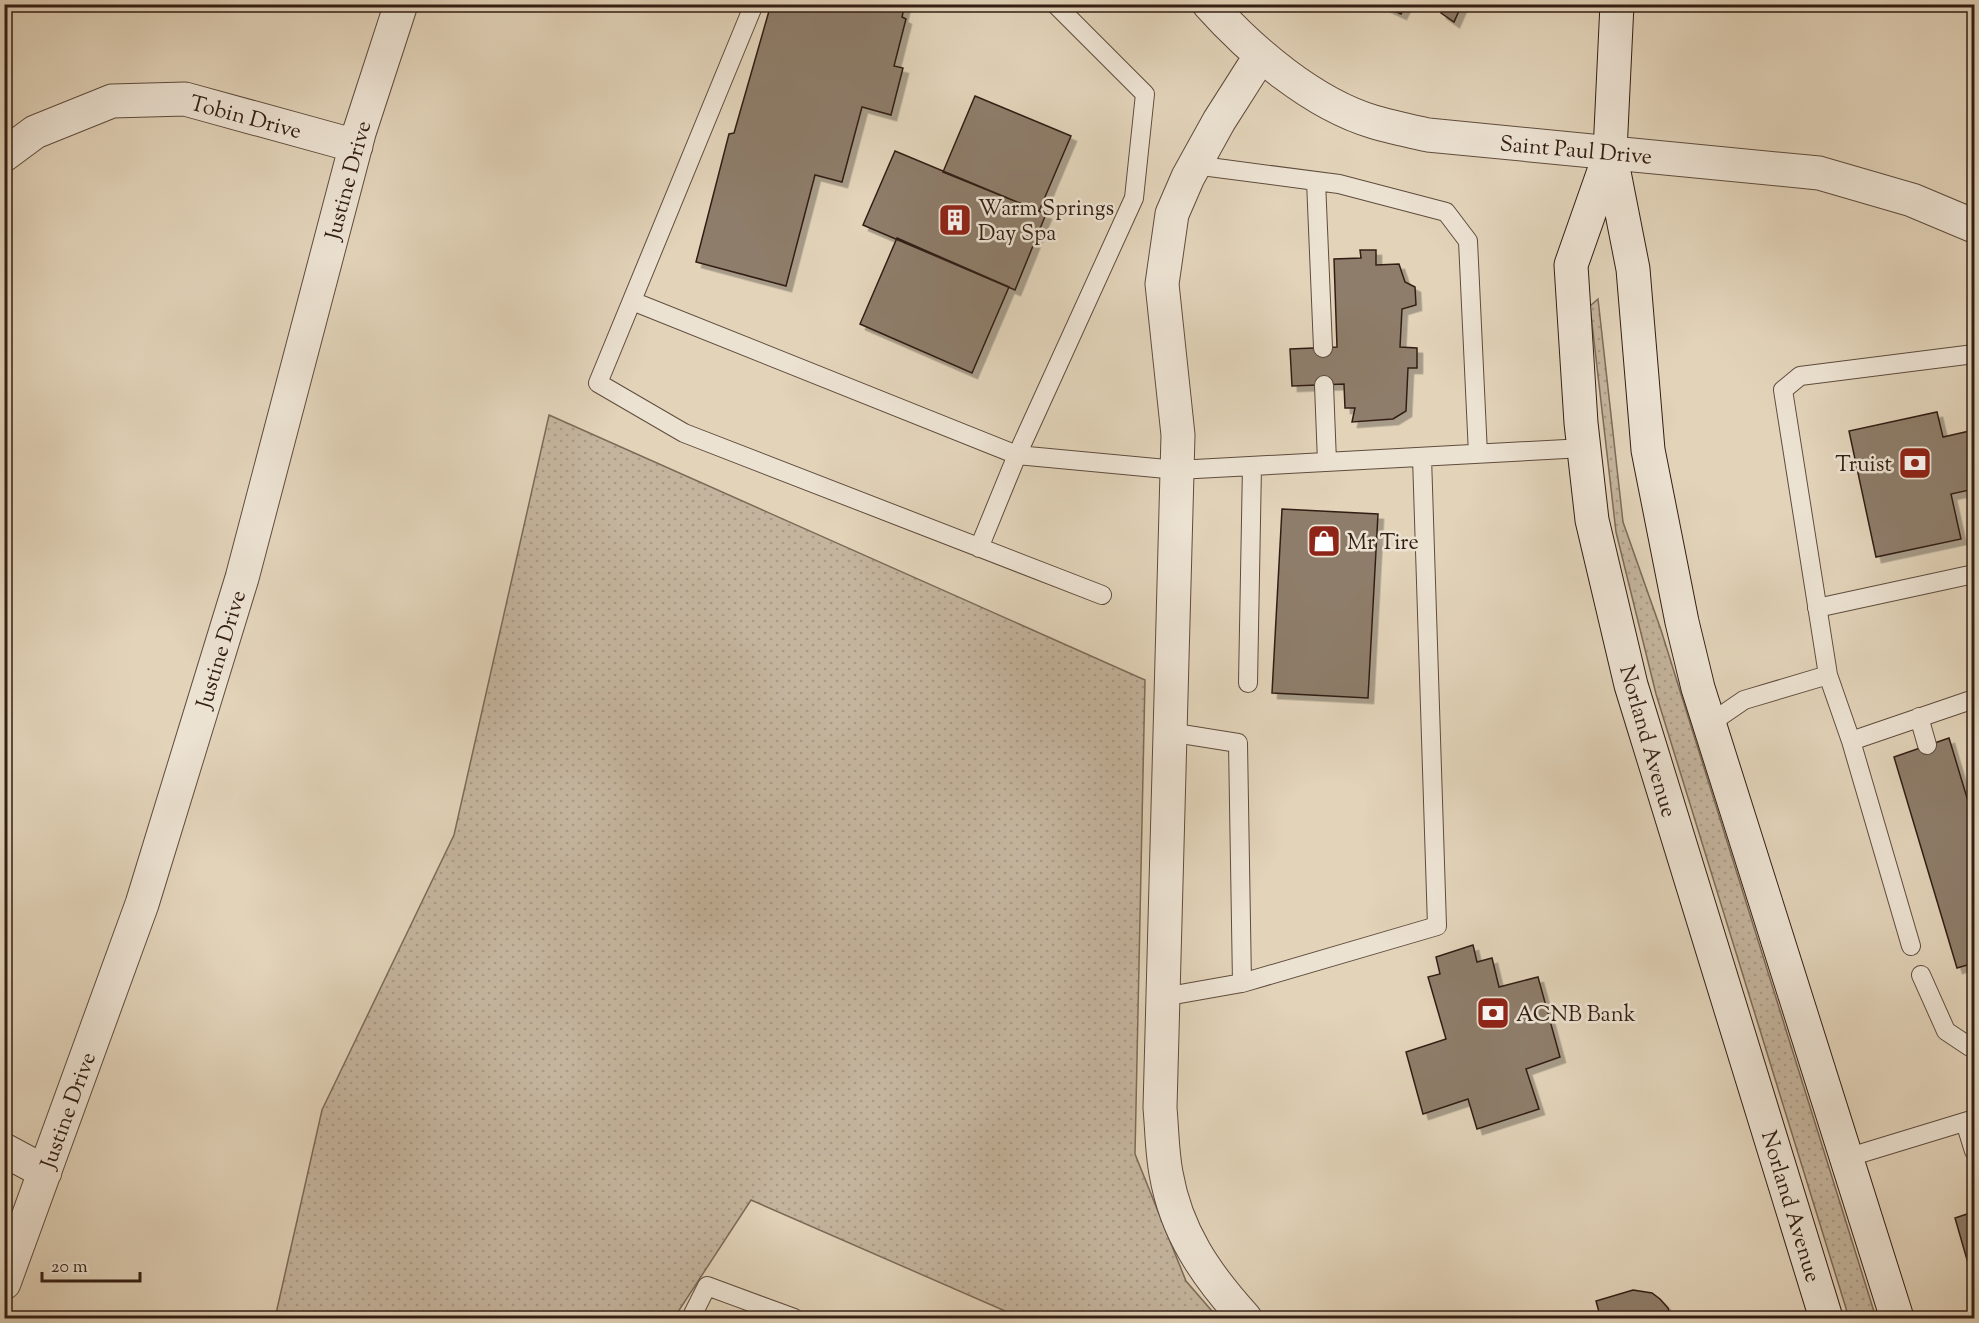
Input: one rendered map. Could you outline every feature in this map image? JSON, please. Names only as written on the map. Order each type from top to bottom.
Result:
[{"type":"street","name":"Justine Drive","points":[[4,1283],[142,904],[242,578],[356,146],[401,4]]},
{"type":"street","name":"Saint Paul Drive","points":[[1209,4],[1239,38],[1327,103],[1372,122],[1428,135],[1819,173],[1912,200],[1974,226]]},
{"type":"street","name":"Norland Avenue","points":[[1617,4],[1610,152],[1633,269],[1648,450],[1682,622],[1709,724],[1897,1318]]},
{"type":"street","points":[[1245,1318],[1222,1293],[1199,1262],[1191,1246],[1172,1198],[1166,1172],[1160,1108],[1178,435],[1162,284],[1172,214],[1194,165],[1261,55]]},
{"type":"street","name":"Tobin Drive","points":[[4,155],[35,132],[112,101],[185,99],[356,146]]},
{"type":"street","name":"Norland Avenue","points":[[1610,152],[1571,265],[1584,448],[1592,520],[1631,685],[1827,1318]]},
{"type":"street","points":[[4,1150],[45,1172]]},
{"type":"lane","points":[[754,4],[598,383],[684,433],[1102,595]]},
{"type":"lane","points":[[979,548],[1017,455],[1134,198],[1145,94],[1055,4]]},
{"type":"lane","points":[[1194,165],[1339,184],[1446,212],[1468,241],[1478,454]]},
{"type":"lane","points":[[1316,181],[1323,348]]},
{"type":"lane","points":[[632,301],[1017,455],[1177,470],[1584,448]]},
{"type":"lane","points":[[1911,946],[1851,741],[1828,675],[1783,390],[1800,376],[1974,354]]},
{"type":"lane","points":[[1324,385],[1327,462]]},
{"type":"lane","points":[[1163,997],[1242,983],[1437,926],[1422,457]]},
{"type":"lane","points":[[1248,683],[1252,466]]},
{"type":"lane","points":[[1817,608],[1974,574]]},
{"type":"lane","points":[[1709,724],[1744,700],[1828,675]]},
{"type":"lane","points":[[1851,741],[1974,699]]},
{"type":"lane","points":[[1919,717],[1927,745]]},
{"type":"lane","points":[[1169,732],[1238,742],[1242,983]]},
{"type":"lane","points":[[1921,975],[1946,1031],[1970,1047],[1974,1047]]},
{"type":"lane","points":[[1846,1158],[1970,1120],[1974,1151]]},
{"type":"lane","points":[[691,1318],[707,1286],[794,1318]]},
{"type":"shaded area","points":[[1598,299],[1623,522],[1661,630],[1876,1318],[1849,1318],[1656,694],[1616,532],[1590,306]]},
{"type":"shaded area","points":[[549,415],[1145,680],[1135,1154],[1186,1281],[1218,1318],[1021,1318],[751,1200],[674,1318],[275,1318],[322,1110],[454,835]]},
{"type":"building","points":[[771,4],[905,4],[902,17],[906,19],[894,66],[903,68],[891,115],[862,107],[842,182],[815,175],[786,286],[696,262],[729,134],[734,133]]},
{"type":"building","points":[[1380,4],[1406,4],[1401,14]]},
{"type":"building","points":[[1444,4],[1462,4],[1454,22],[1441,13]]},
{"type":"building","points":[[975,96],[1071,136],[1039,211],[943,172]]},
{"type":"building","name":"Warm Springs Day Spa","points":[[895,151],[1046,214],[1015,290],[863,225]]},
{"type":"building","points":[[897,238],[1009,287],[972,373],[860,324]]},
{"type":"building","points":[[1360,250],[1376,250],[1376,265],[1399,264],[1405,282],[1415,287],[1416,305],[1402,309],[1400,347],[1417,348],[1417,368],[1408,368],[1406,411],[1393,419],[1352,422],[1355,408],[1345,408],[1344,384],[1292,386],[1290,349],[1337,347],[1334,259],[1361,258]]},
{"type":"building","name":"Truist","points":[[1937,412],[1943,437],[1974,430],[1974,489],[1951,494],[1961,539],[1876,557],[1849,431]]},
{"type":"building","points":[[1282,509],[1378,514],[1368,698],[1272,693]]},
{"type":"building","points":[[1949,738],[1974,821],[1974,963],[1957,968],[1894,757]]},
{"type":"building","name":"ACNB Bank","points":[[1473,945],[1477,962],[1492,958],[1499,987],[1538,977],[1560,1057],[1526,1069],[1539,1109],[1477,1129],[1468,1099],[1423,1114],[1406,1052],[1446,1039],[1428,977],[1440,974],[1436,957]]},
{"type":"building","points":[[1973,1212],[1974,1217],[1974,1284],[1955,1218]]},
{"type":"building","points":[[1633,1290],[1652,1293],[1668,1308],[1671,1318],[1589,1318],[1588,1315],[1599,1312],[1596,1301]]},
{"type":"place","name":"Warm Springs Day Spa","points":[[955,220]]},
{"type":"place","name":"Truist","points":[[1915,463]]},
{"type":"place","name":"Mr Tire","points":[[1324,541]]},
{"type":"place","name":"ACNB Bank","points":[[1493,1013]]}]
